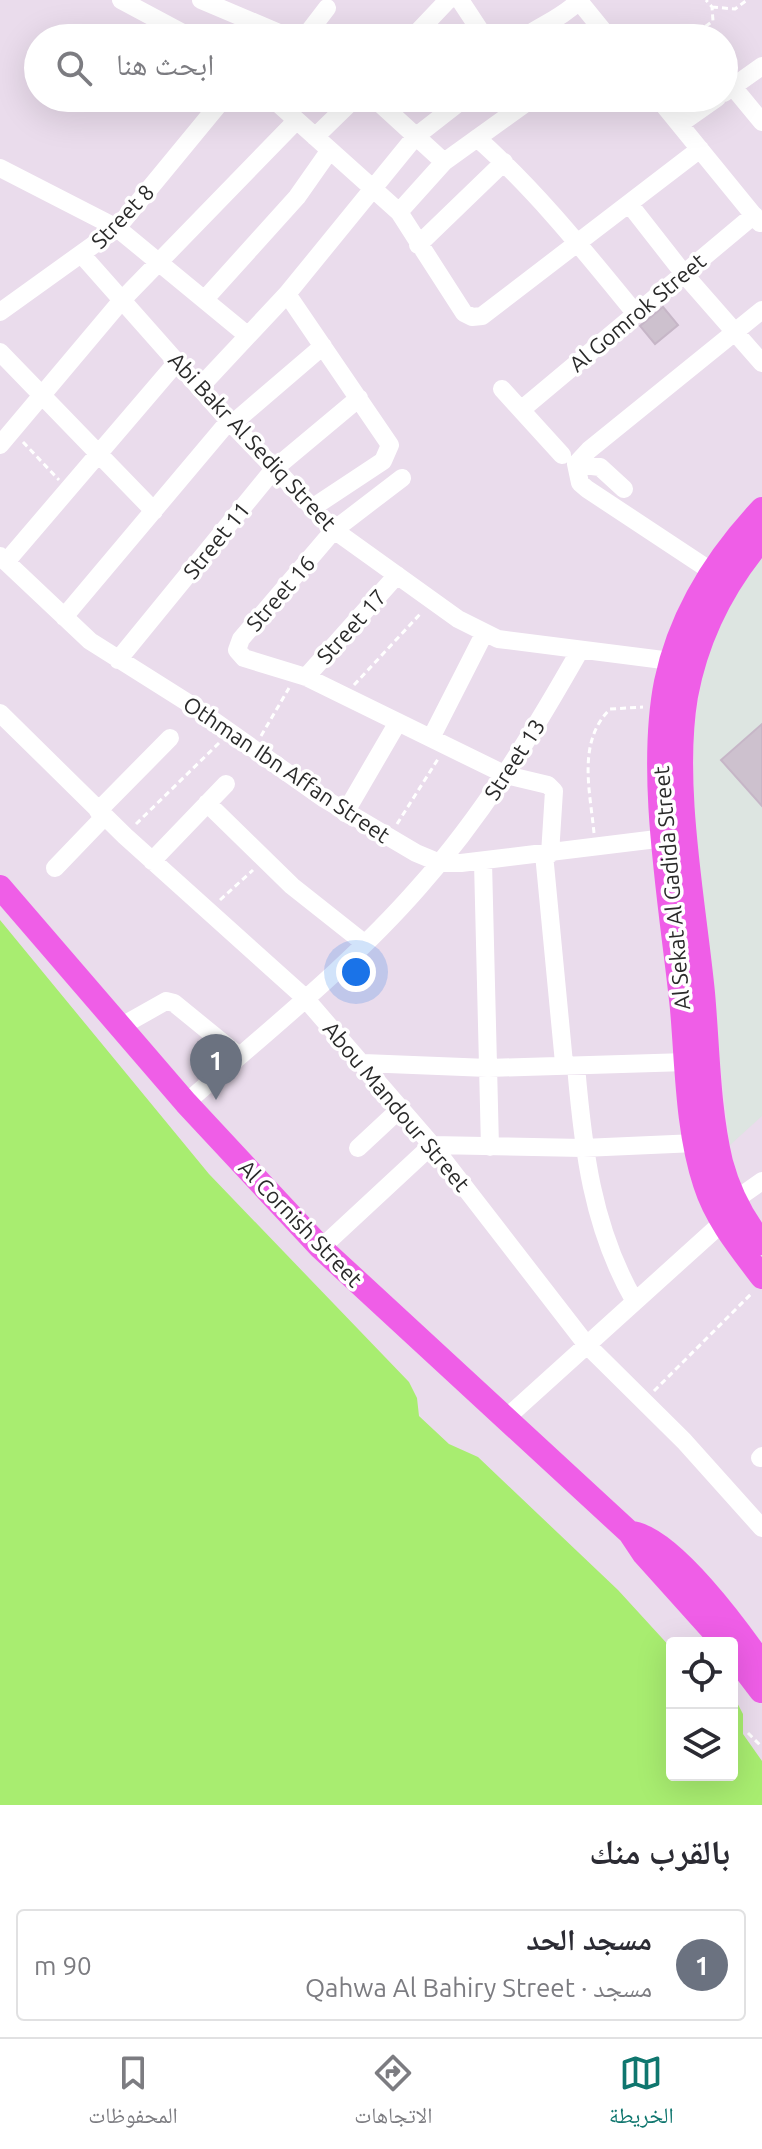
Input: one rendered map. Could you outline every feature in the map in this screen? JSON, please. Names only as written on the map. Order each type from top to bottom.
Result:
[{"type":"main road","name":"Al Sekat Al Gadida Street","points":[[762,509],[711,571],[681,630],[662,706],[659,758],[696,1143],[705,1184],[722,1223],[762,1279]]},
{"type":"main road","name":"Al Sekat Al Gadida Street","points":[[762,539],[732,578],[706,627],[691,676],[682,744],[687,835],[717,1139],[735,1200],[762,1243]]},
{"type":"main road","name":"Al Cornish Street","points":[[0,887],[186,1103],[321,1248],[630,1533],[644,1554],[719,1637]]},
{"type":"main road","name":"Al Cornish Street","points":[[630,1533],[654,1541],[686,1571],[762,1664]]},
{"type":"main road","points":[[738,1661],[762,1693]]},
{"type":"main road","points":[[762,1684],[762,1693]]},
{"type":"street","points":[[121,0],[166,24]]},
{"type":"street","points":[[201,0],[236,7],[258,24]]},
{"type":"street","points":[[425,24],[448,0]]},
{"type":"street","points":[[460,0],[476,24]]},
{"type":"street","points":[[560,24],[579,0],[598,24]]},
{"type":"street","points":[[315,24],[327,8]]},
{"type":"street","points":[[738,83],[762,66]]},
{"type":"street","points":[[738,99],[762,122]]},
{"type":"street","name":"Street 8","points":[[2,305],[82,255],[117,228],[212,112]]},
{"type":"street","points":[[287,112],[399,212],[464,313],[472,317],[482,316],[700,149]]},
{"type":"street","points":[[315,137],[341,112]]},
{"type":"street","points":[[389,112],[444,162]]},
{"type":"street","points":[[200,387],[287,294],[415,137],[447,112]]},
{"type":"street","points":[[399,212],[444,162],[510,112]]},
{"type":"street","points":[[670,112],[758,220]]},
{"type":"street","points":[[680,124],[697,112]]},
{"type":"street","points":[[6,438],[122,300],[296,121]]},
{"type":"street","points":[[477,138],[504,162],[577,242],[636,314]]},
{"type":"street","points":[[205,299],[297,197],[330,150]]},
{"type":"street","points":[[418,245],[504,162]]},
{"type":"street","points":[[2,173],[117,228],[247,335]]},
{"type":"street","points":[[630,205],[684,274],[762,363]]},
{"type":"street","name":"Al Gomrok Street","points":[[521,410],[684,274],[758,220]]},
{"type":"street","name":"Abi Bakr Al Sediq Street","points":[[82,255],[230,422],[334,530],[433,601],[484,634],[514,642],[671,661]]},
{"type":"street","points":[[287,294],[389,440],[390,451],[383,461],[312,508]]},
{"type":"street","points":[[576,456],[762,310]]},
{"type":"street","points":[[64,617],[230,422],[323,346]]},
{"type":"street","points":[[0,352],[154,511]]},
{"type":"street","points":[[3,559],[177,362]]},
{"type":"street","points":[[502,389],[521,410],[576,456],[600,467],[624,489]]},
{"type":"street","name":"Street 11","points":[[118,660],[274,469],[359,398]]},
{"type":"street","points":[[576,456],[580,483],[587,489],[711,571]]},
{"type":"street","name":"Street 16","points":[[301,675],[244,658],[237,650],[241,639],[334,530],[402,478]]},
{"type":"street","name":"Othman Ibn Affan Street","points":[[3,559],[64,617],[118,660],[254,747],[345,813],[387,838],[440,863],[483,862],[665,838]]},
{"type":"street","name":"Street 17","points":[[301,675],[397,575]]},
{"type":"street","points":[[438,742],[484,634]]},
{"type":"street","name":"Street 13","points":[[186,1103],[364,943],[440,863],[506,775],[580,650]]},
{"type":"street","points":[[301,675],[506,775],[552,787],[547,854],[570,1065],[583,1148],[602,1233],[613,1264],[634,1300]]},
{"type":"street","name":"Abou Mandour Street","points":[[0,713],[101,814],[304,997],[432,1145],[586,1344],[693,1450],[762,1528]]},
{"type":"street","points":[[345,813],[398,722]]},
{"type":"street","points":[[55,868],[170,738]]},
{"type":"street","points":[[152,861],[226,784]]},
{"type":"street","points":[[207,803],[292,886],[364,943]]},
{"type":"street","points":[[483,862],[490,1147]]},
{"type":"street","points":[[120,1027],[166,1001],[174,1003],[239,1056]]},
{"type":"street","points":[[363,1063],[488,1068],[687,1062]]},
{"type":"street","points":[[358,1148],[401,1108]]},
{"type":"street","points":[[321,1248],[432,1145],[583,1148],[696,1143]]},
{"type":"street","points":[[735,1200],[762,1181]]},
{"type":"street","points":[[505,1419],[722,1223]]},
{"type":"path","points":[[706,0],[712,7],[713,21],[709,24]]},
{"type":"path","points":[[712,7],[735,9],[747,0]]},
{"type":"path","points":[[6,438],[67,488]]},
{"type":"path","points":[[343,697],[433,601]]},
{"type":"path","points":[[254,747],[301,675]]},
{"type":"path","points":[[596,848],[587,758],[595,724],[610,709],[662,706]]},
{"type":"path","points":[[125,836],[231,732]]},
{"type":"path","points":[[387,838],[438,742]]},
{"type":"path","points":[[208,910],[264,859]]},
{"type":"path","points":[[642,1402],[762,1279]]},
{"type":"path","points":[[748,1733],[762,1747]]},
{"type":"shaded area","points":[[762,550],[762,1116],[730,1145],[694,844],[694,731],[705,658],[724,610]]},
{"type":"shaded area","points":[[0,920],[209,1174],[409,1382],[417,1398],[419,1416],[449,1444],[478,1457],[618,1590],[666,1642],[666,1781],[738,1781],[738,1704],[743,1714],[743,1734],[762,1761],[762,1805],[0,1805]]},
{"type":"building","points":[[663,307],[678,325],[655,344],[640,326]]},
{"type":"building","points":[[762,724],[762,806],[721,760]]},
{"type":"place","name":"مسجد الحد","points":[[216,1100]]}]
